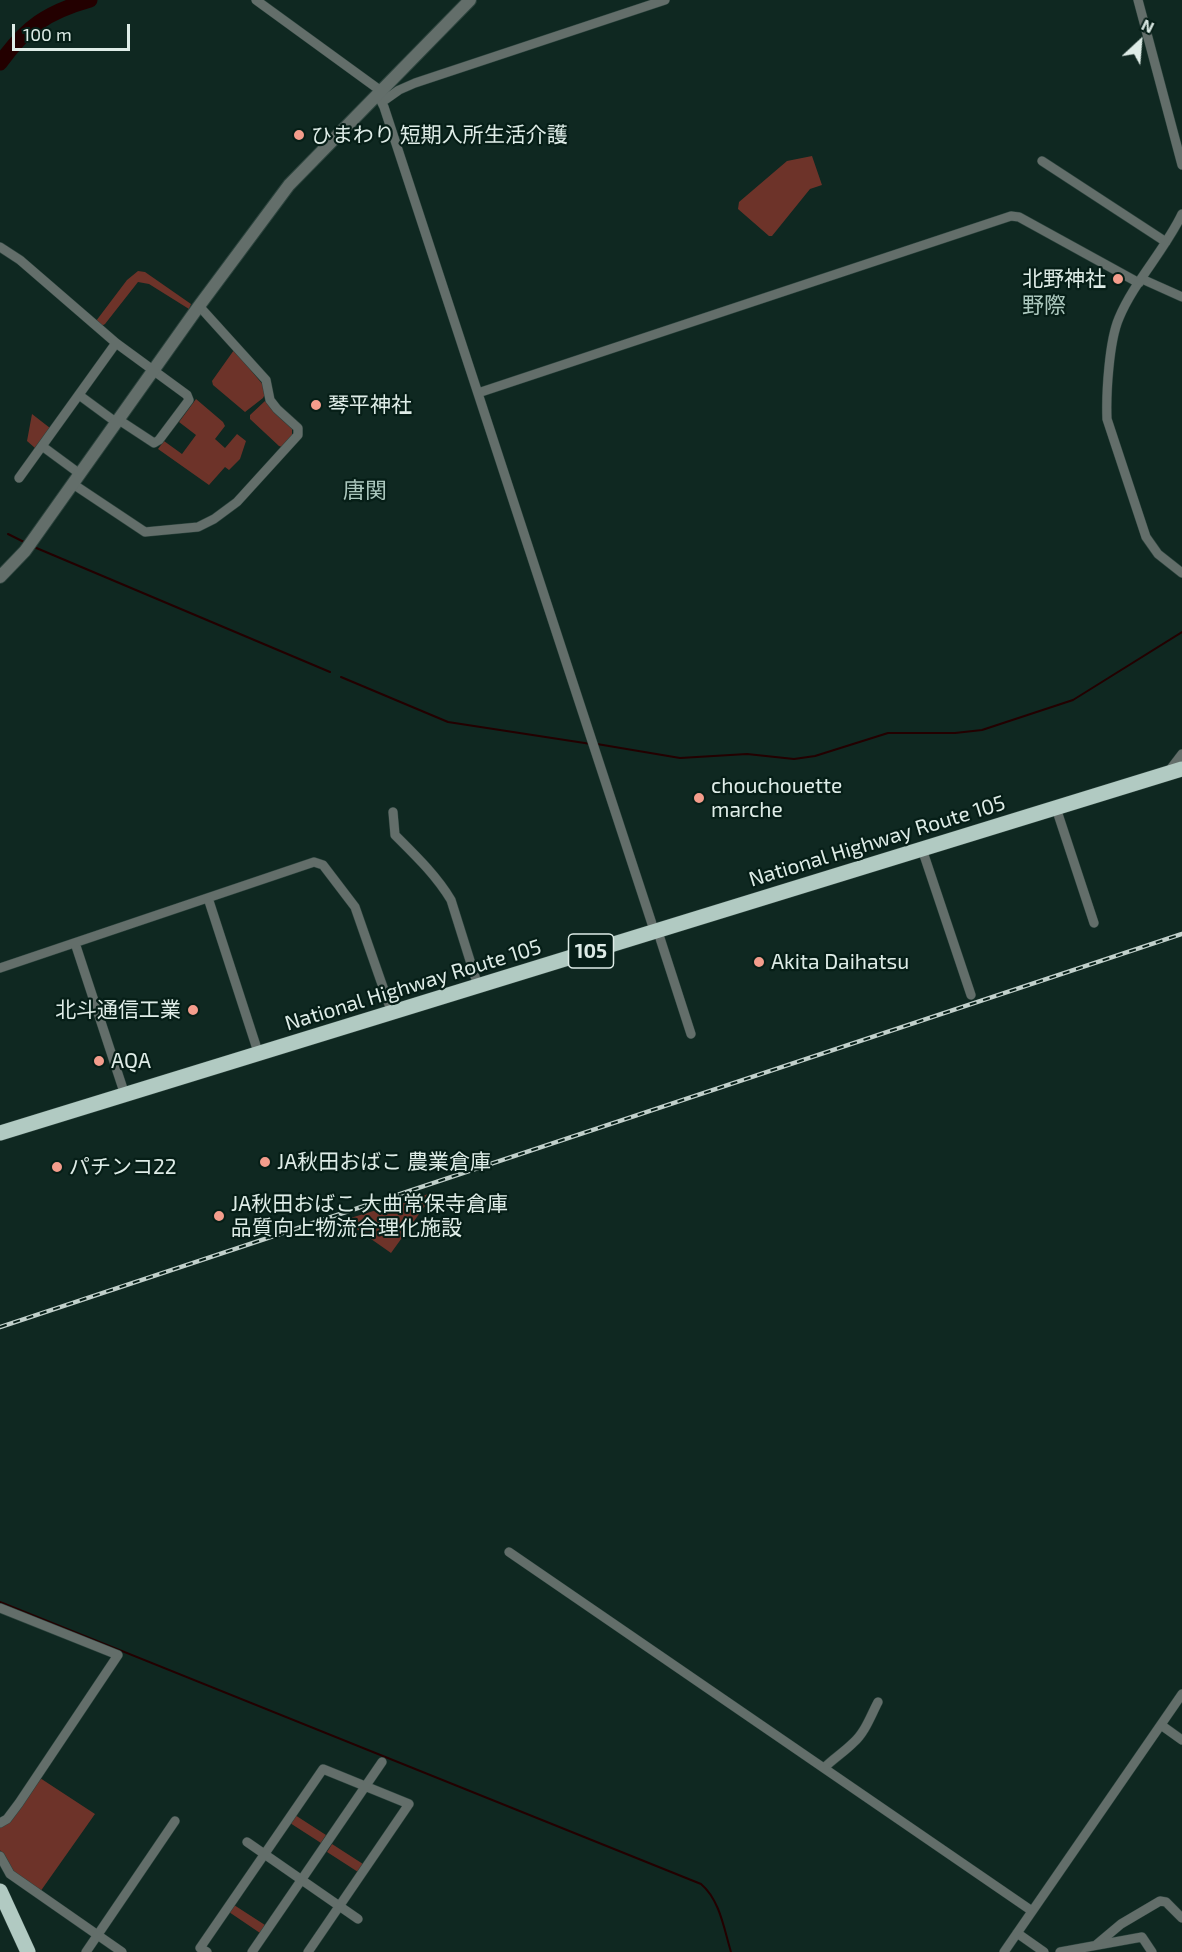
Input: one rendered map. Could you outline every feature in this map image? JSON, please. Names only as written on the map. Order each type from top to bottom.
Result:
[{"type":"highway","name":"National Highway Route 105","points":[[0,1133],[1182,769]]},
{"type":"highway","points":[[0,1891],[28,1952]]},
{"type":"highway","points":[[0,1916],[16,1952]]},
{"type":"street","points":[[256,0],[380,96],[691,1034]]},
{"type":"street","points":[[0,577],[30,545],[199,306],[289,185],[380,96],[470,0]]},
{"type":"street","points":[[380,96],[665,0]]},
{"type":"street","points":[[1138,0],[1182,165]]},
{"type":"street","points":[[1042,161],[1166,242]]},
{"type":"street","points":[[1182,214],[1119,318],[1113,339],[1106,400],[1107,419],[1146,537],[1158,554],[1182,573]]},
{"type":"street","points":[[478,393],[1011,216],[1019,217],[1141,281],[1182,297]]},
{"type":"street","points":[[0,247],[20,260],[116,343],[187,395],[189,400],[159,440],[153,443],[79,395]]},
{"type":"street","points":[[42,446],[76,479],[145,532],[198,527],[214,519],[237,502],[298,435],[298,428],[270,400],[266,380],[199,306]]},
{"type":"street","points":[[19,478],[116,343]]},
{"type":"street","points":[[1166,774],[1182,754]]},
{"type":"street","points":[[1056,808],[1094,923]]},
{"type":"street","points":[[393,812],[394,835],[418,858],[451,900],[478,986]]},
{"type":"street","points":[[922,849],[971,995]]},
{"type":"street","points":[[0,968],[314,862],[323,865],[355,907],[392,1013]]},
{"type":"street","points":[[208,898],[259,1055]]},
{"type":"street","points":[[75,944],[125,1095]]},
{"type":"street","points":[[509,1552],[1032,1911]]},
{"type":"street","points":[[0,1608],[118,1655],[19,1803],[7,1819],[0,1823]]},
{"type":"street","points":[[1004,1952],[1182,1694]]},
{"type":"street","points":[[824,1768],[859,1737],[878,1702]]},
{"type":"street","points":[[1161,1725],[1182,1740]]},
{"type":"street","points":[[252,1952],[382,1762]]},
{"type":"street","points":[[207,1952],[200,1948],[324,1769],[409,1804],[308,1952]]},
{"type":"street","points":[[86,1952],[175,1821]]},
{"type":"street","points":[[246,1842],[358,1919]]},
{"type":"street","points":[[0,1856],[10,1874],[122,1952]]},
{"type":"street","points":[[1096,1945],[1121,1924],[1160,1900],[1166,1902],[1182,1918]]},
{"type":"street","points":[[1017,1933],[1044,1952]]},
{"type":"street","points":[[1060,1952],[1142,1937],[1152,1952]]},
{"type":"shaded area","points":[[812,156],[822,185],[810,189],[772,236],[769,236],[738,209],[739,202],[787,161]]},
{"type":"shaded area","points":[[138,271],[145,272],[191,304],[189,309],[149,284],[138,282],[105,324],[100,327],[96,321],[127,280]]},
{"type":"shaded area","points":[[234,350],[264,386],[263,398],[245,412],[213,385],[212,381]]},
{"type":"shaded area","points":[[196,399],[223,422],[225,426],[215,439],[225,448],[237,434],[246,441],[240,459],[229,470],[225,467],[209,485],[158,449],[164,441],[182,454],[196,435],[179,422]]},
{"type":"shaded area","points":[[265,401],[292,426],[292,437],[282,447],[250,419],[250,415]]},
{"type":"shaded area","points":[[32,414],[50,428],[35,448],[27,441]]},
{"type":"shaded area","points":[[435,1192],[391,1253],[344,1220]]},
{"type":"shaded area","points":[[40,1778],[95,1814],[40,1892],[12,1873],[0,1850],[0,1827]]},
{"type":"shaded area","points":[[295,1815],[326,1835],[321,1843],[290,1823]]},
{"type":"shaded area","points":[[332,1844],[363,1864],[358,1872],[327,1852]]},
{"type":"shaded area","points":[[234,1905],[265,1925],[260,1933],[229,1912]]},
{"type":"waterway","points":[[0,63],[19,40],[39,22],[61,10],[90,0]]},
{"type":"waterway","points":[[8,534],[26,543]]},
{"type":"waterway","points":[[34,547],[330,672]]},
{"type":"waterway","points":[[597,744],[680,758],[747,754],[794,759],[815,756],[888,733],[955,733],[982,730],[1073,700],[1182,632]]},
{"type":"waterway","points":[[341,677],[448,722],[591,744]]},
{"type":"waterway","points":[[0,1602],[701,1884],[717,1906],[731,1952]]},
{"type":"railway","points":[[0,1327],[1182,934]]},
{"type":"place","name":"ひまわり 短期入所生活介護","points":[[299,135]]},
{"type":"place","name":"北野神社","points":[[1118,279]]},
{"type":"place","name":"琴平神社","points":[[316,405]]},
{"type":"place","name":"chouchouette marche","points":[[699,798]]},
{"type":"place","name":"Akita Daihatsu","points":[[759,962]]},
{"type":"place","name":"北斗通信工業","points":[[193,1010]]},
{"type":"place","name":"AQA","points":[[99,1061]]},
{"type":"place","name":"JA秋田おばこ 農業倉庫","points":[[265,1162]]},
{"type":"place","name":"パチンコ22","points":[[57,1167]]},
{"type":"place","name":"JA秋田おばこ 大曲常保寺倉庫 品質向上物流合理化施設","points":[[219,1216]]},
{"type":"district","name":"野際","points":[[1044,306]]},
{"type":"district","name":"唐関","points":[[365,491]]}]
